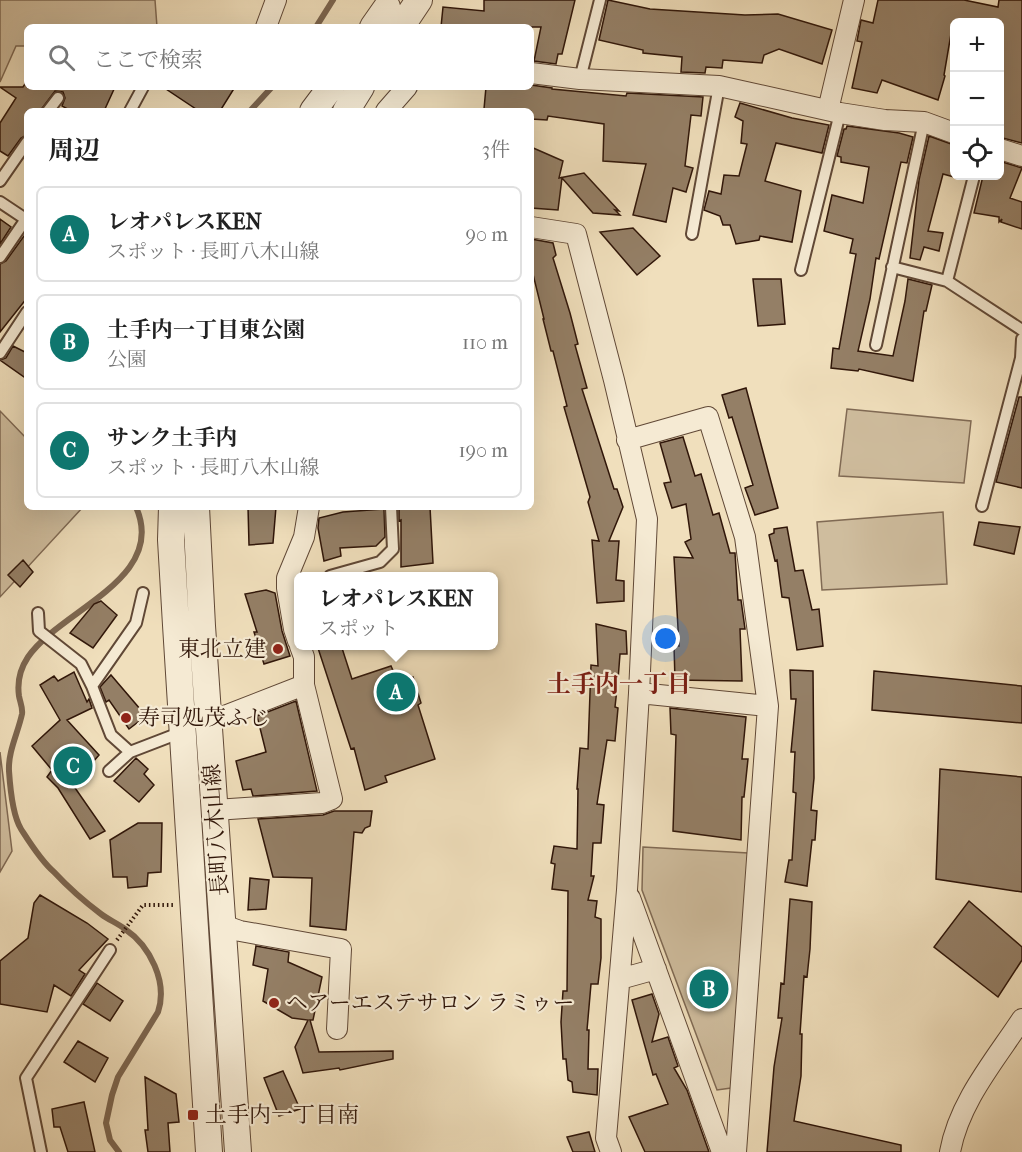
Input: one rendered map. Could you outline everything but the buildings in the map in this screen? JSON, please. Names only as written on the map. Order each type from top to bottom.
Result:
[{"type":"street","points":[[267,24],[276,0]]},
{"type":"street","points":[[388,15],[419,0]]},
{"type":"street","points":[[834,111],[854,0]]},
{"type":"street","points":[[534,73],[580,79],[719,87],[885,120],[924,122],[950,132]]},
{"type":"street","points":[[315,108],[329,90]]},
{"type":"street","points":[[348,108],[359,90]]},
{"type":"street","points":[[389,108],[404,90]]},
{"type":"street","points":[[1004,151],[1022,156]]},
{"type":"street","points":[[534,227],[576,234],[647,519],[627,890],[606,1138],[611,1152]]},
{"type":"street","points":[[627,440],[708,417],[745,537],[768,706],[736,1152]]},
{"type":"street","points":[[172,510],[172,550],[209,1152]]},
{"type":"street","name":"長町八木山線","points":[[196,510],[238,1152]]},
{"type":"street","points":[[294,629],[293,586],[287,578],[304,537],[308,510]]},
{"type":"street","points":[[215,810],[322,803],[332,799],[304,685],[304,657],[302,650]]},
{"type":"street","points":[[209,722],[304,685]]},
{"type":"street","points":[[639,693],[768,706]]},
{"type":"street","points":[[627,890],[722,1152]]},
{"type":"street","points":[[223,926],[240,932],[341,949],[337,1029]]},
{"type":"street","points":[[620,979],[656,969]]},
{"type":"street","points":[[950,1152],[954,1131],[970,1098],[1022,1018]]},
{"type":"lane","points":[[580,79],[600,0]]},
{"type":"lane","points":[[692,234],[719,87]]},
{"type":"lane","points":[[132,108],[141,90]]},
{"type":"lane","points":[[50,108],[58,98]]},
{"type":"lane","points":[[801,270],[834,111]]},
{"type":"lane","points":[[876,345],[924,122]]},
{"type":"lane","points":[[0,182],[24,146]]},
{"type":"lane","points":[[947,281],[973,180]]},
{"type":"lane","points":[[0,202],[24,219]]},
{"type":"lane","points":[[0,257],[24,223]]},
{"type":"lane","points":[[891,267],[947,281],[1022,330]]},
{"type":"lane","points":[[0,353],[24,317]]},
{"type":"lane","points":[[982,506],[1022,358],[1022,339]]},
{"type":"lane","points":[[344,572],[380,562],[393,549],[391,510]]},
{"type":"lane","points":[[92,686],[136,623],[143,593]]},
{"type":"lane","points":[[38,613],[39,631],[81,664],[111,735],[130,752]]},
{"type":"lane","points":[[110,771],[130,752],[183,732]]},
{"type":"lane","points":[[41,1152],[26,1078],[110,950]]},
{"type":"path","points":[[120,936],[143,905],[174,905]]},
{"type":"shaded area","points":[[0,0],[155,0],[157,24],[24,24],[24,46],[16,46],[0,82]]},
{"type":"shaded area","points":[[847,409],[971,421],[964,483],[839,476]]},
{"type":"shaded area","points":[[0,411],[24,436],[24,510],[80,510],[0,597]]},
{"type":"shaded area","points":[[943,512],[947,584],[822,590],[817,522]]},
{"type":"shaded area","points":[[0,752],[12,851],[0,872]]},
{"type":"shaded area","points":[[643,847],[748,853],[731,1088],[717,1090],[642,890]]},
{"type":"waterway","points":[[318,24],[333,0]]},
{"type":"waterway","points":[[253,108],[269,90]]},
{"type":"waterway","points":[[119,1152],[110,1140],[106,1123],[112,1095],[118,1077],[158,1012],[161,989],[159,977],[149,955],[134,936],[101,914],[71,889],[36,852],[16,817],[11,793],[9,764],[22,714],[18,686],[23,666],[43,640],[106,591],[124,574],[137,554],[142,532],[137,510]]},
{"type":"place","name":"東北立建","points":[[278,649]]},
{"type":"place","name":"レオパレスKEN","points":[[396,692]]},
{"type":"place","name":"寿司処茂ふじ","points":[[126,718]]},
{"type":"place","name":"サンク土手内","points":[[73,766]]},
{"type":"place","name":"土手内一丁目東公園","points":[[709,989]]},
{"type":"place","name":"ヘアーエステサロン ラミゥー","points":[[274,1003]]},
{"type":"place","name":"土手内一丁目南","points":[[193,1115]]},
{"type":"district","name":"土手内一丁目","points":[[619,684]]}]
